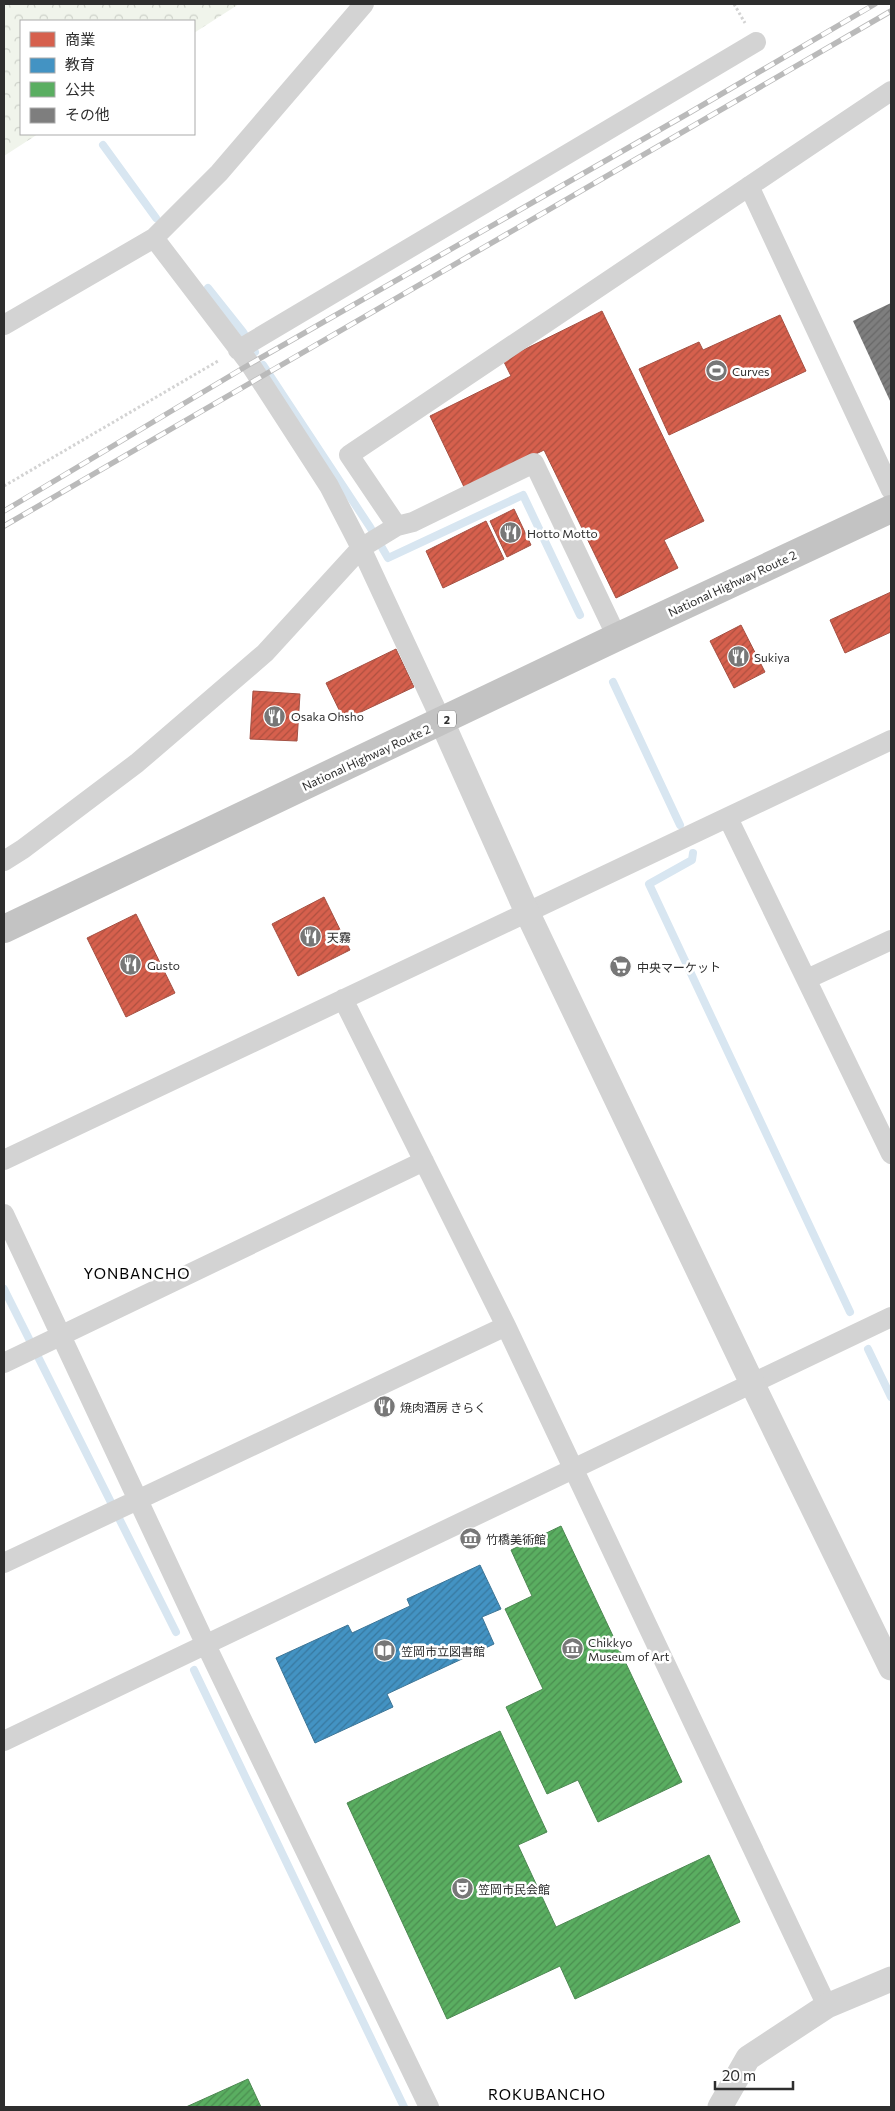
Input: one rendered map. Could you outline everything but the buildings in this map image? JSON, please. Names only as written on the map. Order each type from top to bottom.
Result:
[{"type":"highway","name":"National Highway Route 2","points":[[4,929],[442,722],[616,637],[891,509]]},
{"type":"street","points":[[4,325],[154,238],[219,173],[364,4]]},
{"type":"street","points":[[247,345],[756,42]]},
{"type":"street","points":[[891,91],[349,455],[442,722],[527,912],[752,1384],[891,1668]]},
{"type":"street","points":[[749,186],[891,490]]},
{"type":"street","points":[[154,238],[247,345],[250,364],[329,486],[378,537]]},
{"type":"street","points":[[4,861],[23,849],[137,762],[265,653],[378,537],[534,463],[616,637]]},
{"type":"street","points":[[4,1160],[891,740]]},
{"type":"street","points":[[728,818],[889,1144]]},
{"type":"street","points":[[807,979],[891,940]]},
{"type":"street","points":[[342,999],[506,1326],[827,2006]]},
{"type":"street","points":[[12,1359],[424,1161]]},
{"type":"street","points":[[4,1214],[52,1340],[123,1506],[205,1643],[429,2107]]},
{"type":"street","points":[[4,1741],[205,1643],[891,1317]]},
{"type":"street","points":[[4,1563],[506,1326]]},
{"type":"street","points":[[720,2107],[748,2058],[827,2006],[891,1979]]},
{"type":"path","points":[[4,486],[247,345]]},
{"type":"green space","points":[[4,4],[239,4],[195,32],[195,20],[20,20],[20,135],[36,135],[4,156]]},
{"type":"waterway","points":[[103,145],[156,218]]},
{"type":"waterway","points":[[208,288],[243,332],[255,352]]},
{"type":"waterway","points":[[263,365],[370,527],[388,558],[523,495],[580,615]]},
{"type":"waterway","points":[[613,682],[680,825]]},
{"type":"waterway","points":[[693,853],[692,860],[649,884],[850,1312]]},
{"type":"waterway","points":[[4,1289],[176,1632]]},
{"type":"waterway","points":[[868,1349],[891,1397]]},
{"type":"waterway","points":[[194,1670],[404,2107]]},
{"type":"railway","points":[[4,511],[250,364],[689,113],[875,4]]},
{"type":"railway","points":[[4,526],[891,11]]},
{"type":"place","name":"Curves","points":[[716,371]]},
{"type":"place","name":"Hotto Motto","points":[[511,533]]},
{"type":"place","name":"Sukiya","points":[[738,657]]},
{"type":"place","name":"Osaka Ohsho","points":[[275,716]]},
{"type":"place","name":"天霧","points":[[311,937]]},
{"type":"place","name":"Gusto","points":[[131,965]]},
{"type":"place","name":"中央マーケット","points":[[621,967]]},
{"type":"place","name":"焼肉酒房 きらく","points":[[384,1407]]},
{"type":"place","name":"竹橋美術館","points":[[470,1539]]},
{"type":"place","name":"Chikkyo Museum of Art","points":[[572,1649]]},
{"type":"place","name":"笠岡市立図書館","points":[[385,1651]]},
{"type":"place","name":"笠岡市民会館","points":[[462,1889]]},
{"type":"district","name":"YONBANCHO","points":[[137,1273]]},
{"type":"district","name":"ROKUBANCHO","points":[[547,2094]]}]
